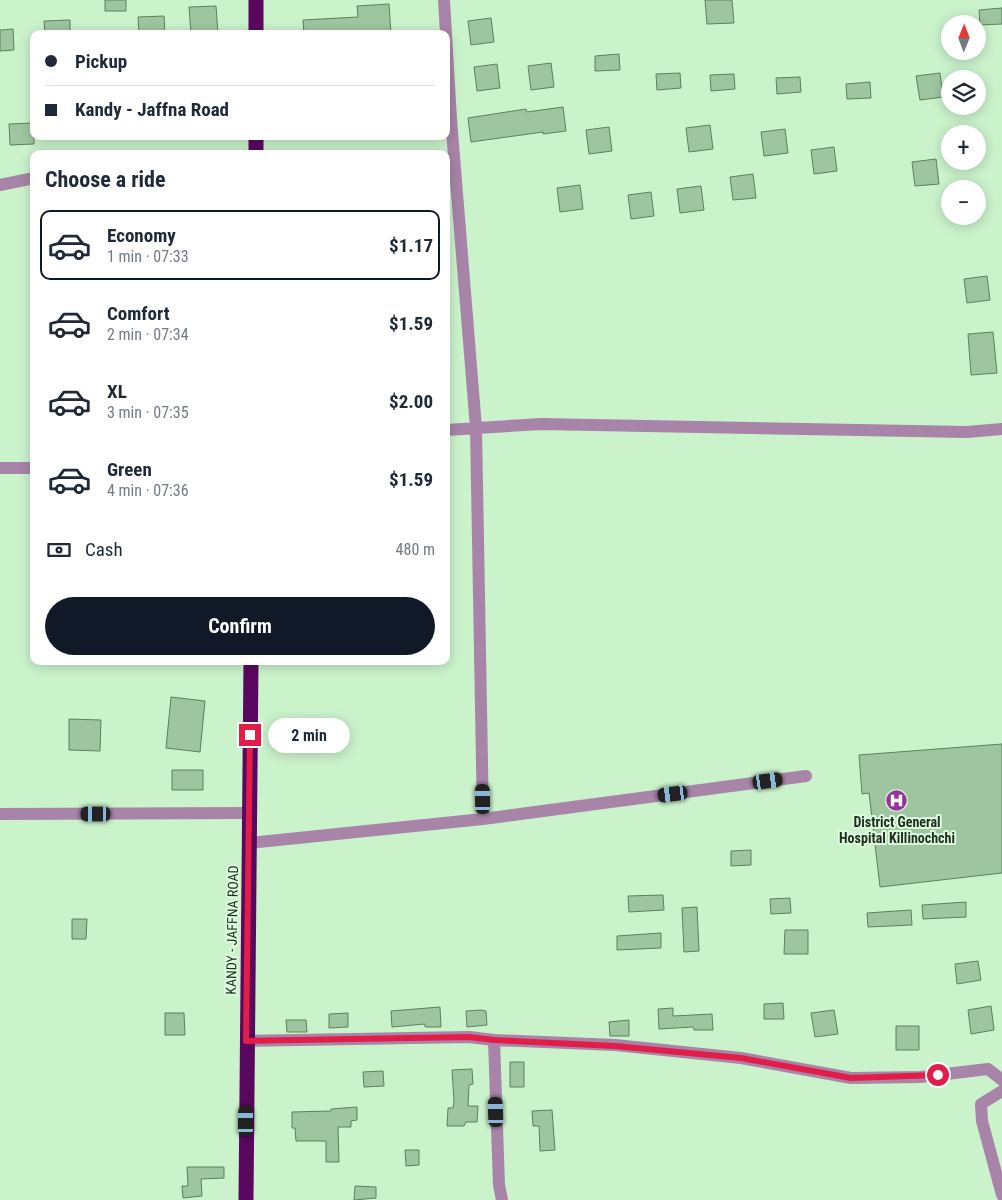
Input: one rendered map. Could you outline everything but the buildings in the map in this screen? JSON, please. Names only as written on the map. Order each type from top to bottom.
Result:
[{"type":"highway","points":[[256,0],[256,30]]},
{"type":"highway","name":"KANDY - JAFFNA ROAD","points":[[246,1200],[251,665]]},
{"type":"street","points":[[444,0],[446,30]]},
{"type":"street","points":[[450,102],[476,428],[483,819]]},
{"type":"street","points":[[0,184],[30,179]]},
{"type":"street","points":[[450,430],[541,424],[968,432],[1002,429]]},
{"type":"street","points":[[0,468],[30,468]]},
{"type":"street","points":[[250,843],[483,819],[806,776]]},
{"type":"street","points":[[0,814],[250,813]]},
{"type":"street","points":[[246,1041],[469,1037],[615,1046],[741,1058],[851,1078],[921,1076],[988,1069],[1002,1080]]},
{"type":"street","points":[[494,1040],[499,1185],[502,1200]]},
{"type":"street","points":[[1002,1091],[982,1104],[982,1121],[1002,1195]]},
{"type":"place","name":"District General Hospital Killinochchi","points":[[897,800]]},
{"type":"route","points":[[250,735],[246,1041],[469,1037],[615,1046],[741,1058],[851,1078],[938,1075]]}]
